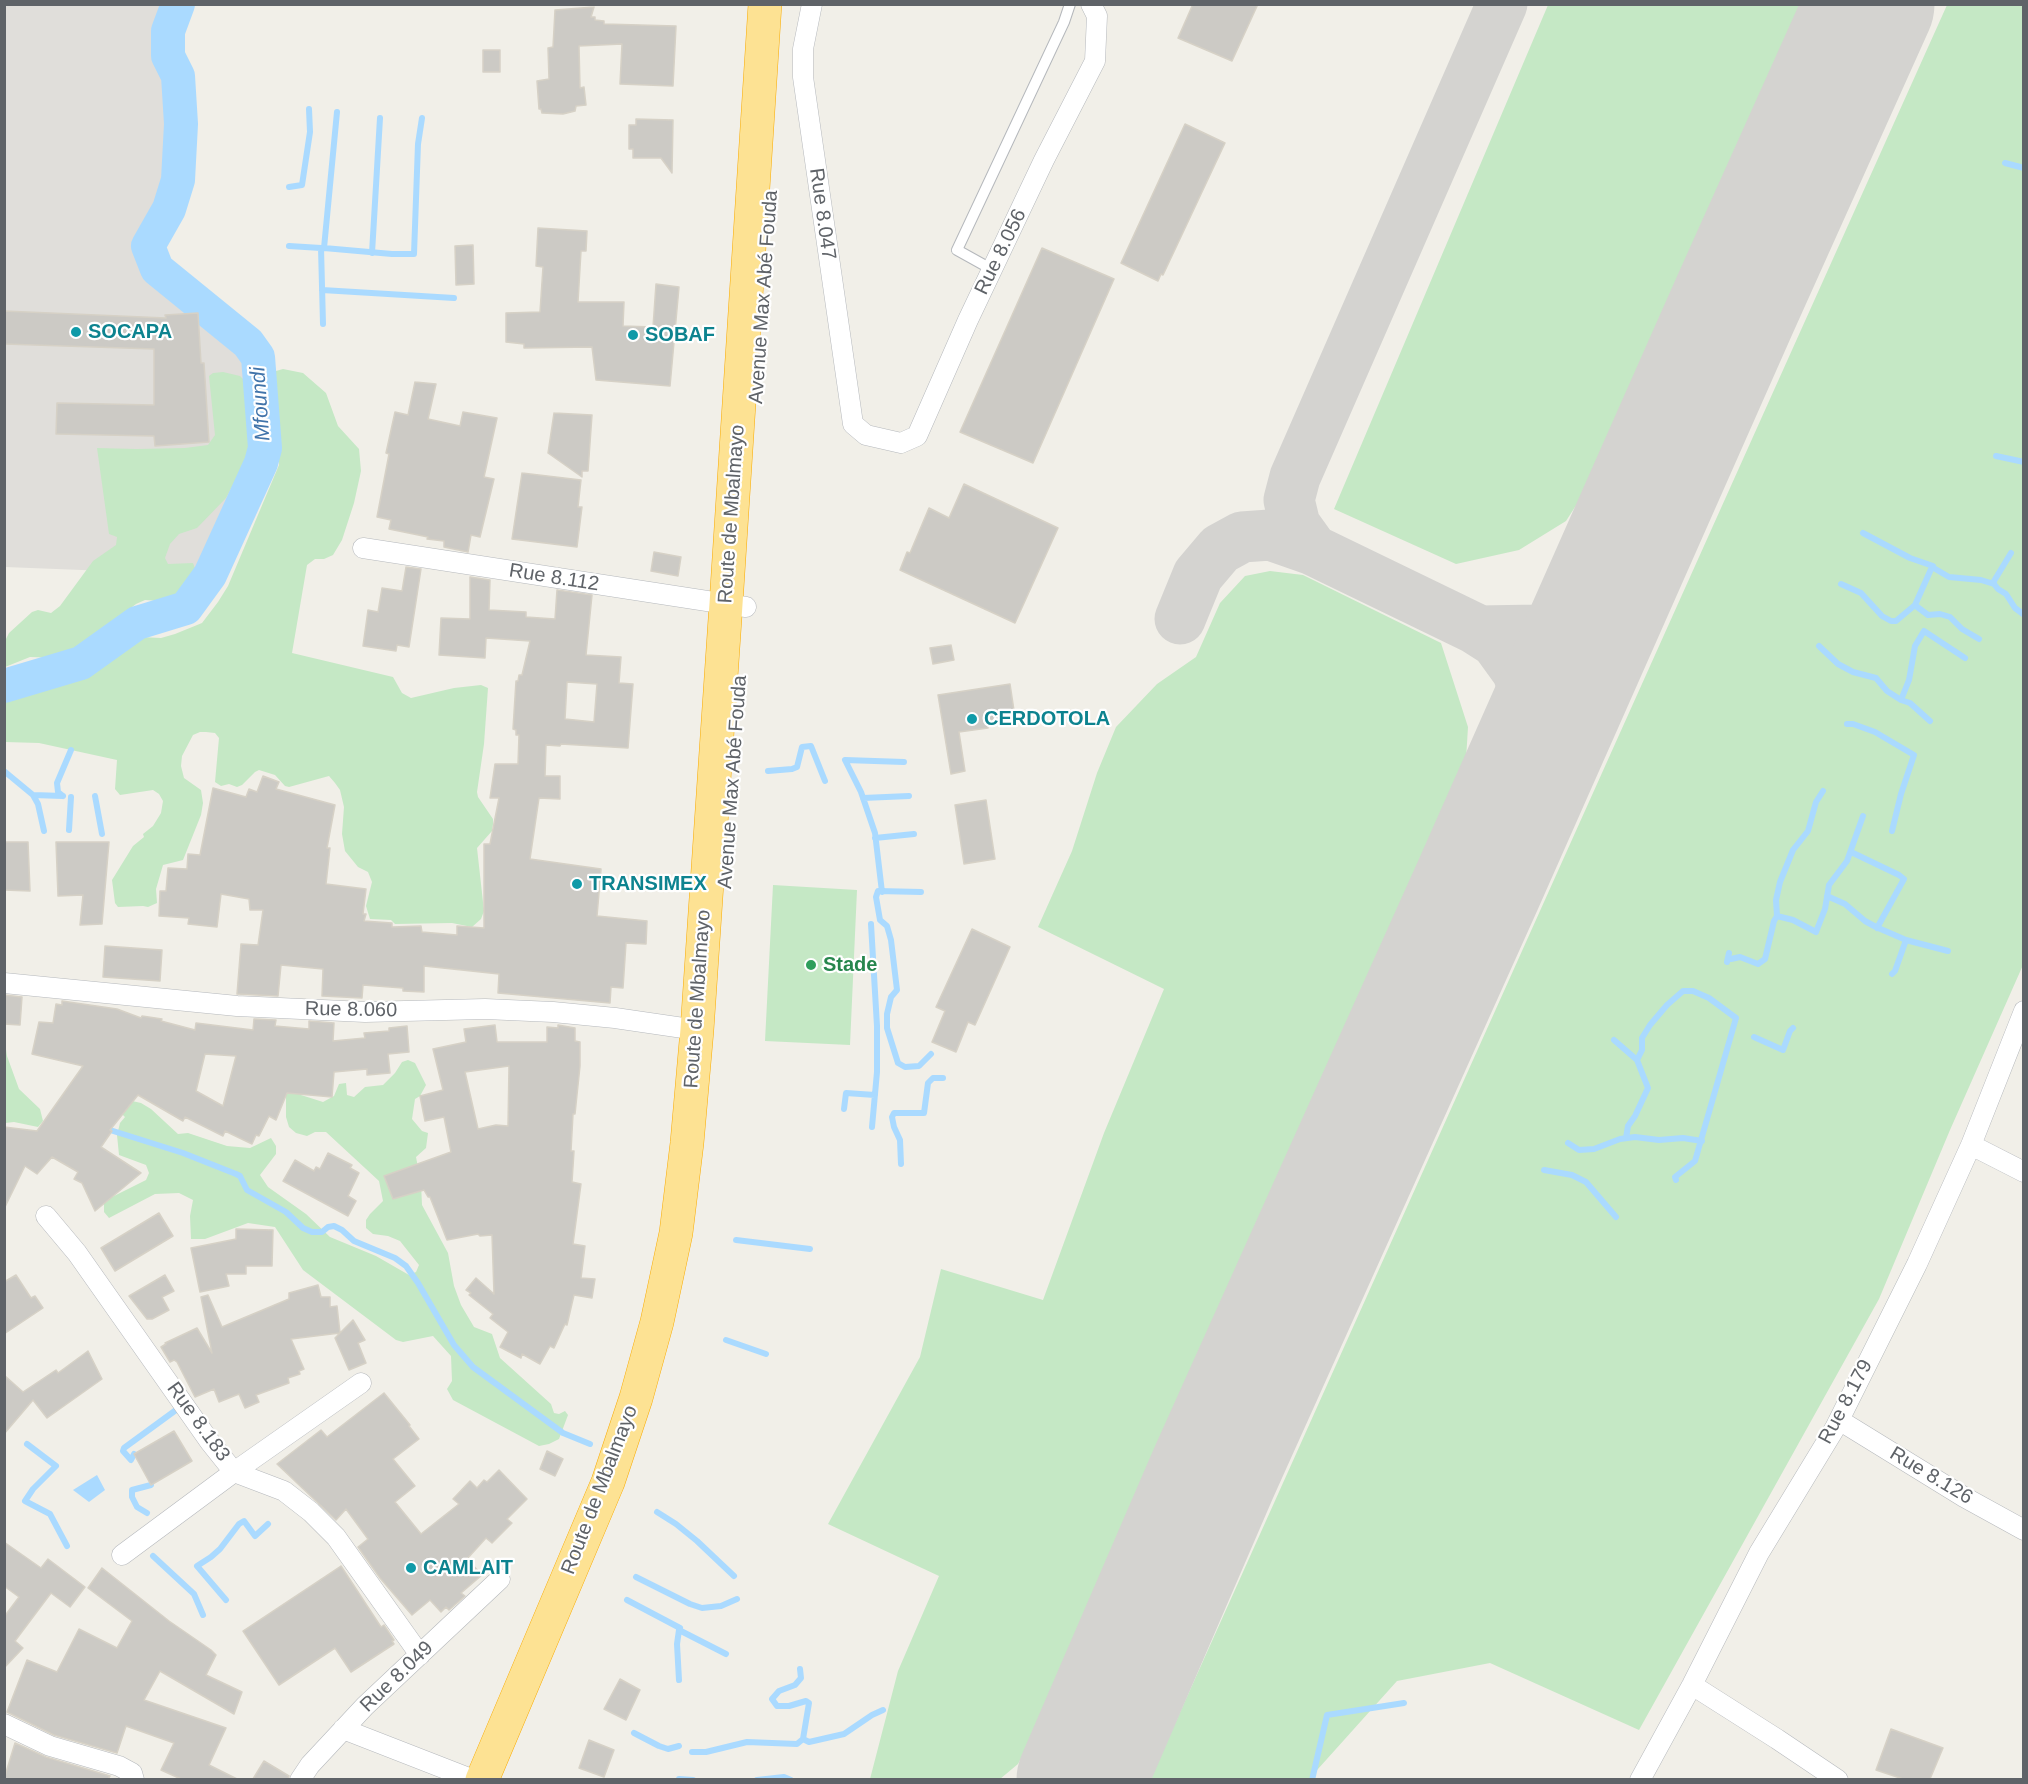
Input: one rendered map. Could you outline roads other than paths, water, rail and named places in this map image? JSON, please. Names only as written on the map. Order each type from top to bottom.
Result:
[{"type":"highway","name":"Route de Mbalmayo","points":[[482,1779],[608,1482],[657,1322],[676,1233],[687,1143],[736,606],[765,4]]},
{"type":"highway","name":"Avenue Max Abé Fouda","points":[[507,1779],[627,1487],[676,1323],[693,1241],[707,1149],[736,606],[782,4]]},
{"type":"street","name":"Rue 8.047","points":[[812,4],[803,49],[803,77],[853,423]]},
{"type":"street","name":"Rue 8.056","points":[[853,423],[866,435],[901,443],[917,435],[968,320],[1044,160],[1095,61],[1097,16],[1090,4]]},
{"type":"street","name":"Rue 8.112","points":[[363,548],[736,606]]},
{"type":"street","name":"Rue 8.060","points":[[4,983],[237,1006],[365,1012],[474,1009],[554,1012],[697,1030]]},
{"type":"street","name":"Rue 8.179","points":[[1640,1779],[1692,1686],[1759,1553],[1839,1420],[1917,1264],[1971,1145],[2024,1011]]},
{"type":"street","points":[[1971,1145],[2024,1172]]},
{"type":"street","name":"Rue 8.183","points":[[46,1216],[77,1253],[210,1442],[234,1472],[284,1491],[311,1512],[336,1537],[420,1654]]},
{"type":"street","points":[[122,1555],[234,1472],[362,1383]]},
{"type":"street","name":"Rue 8.126","points":[[1839,1420],[1964,1497],[2024,1530]]},
{"type":"street","name":"Rue 8.049","points":[[300,1779],[343,1729],[500,1579]]},
{"type":"street","points":[[1692,1686],[1777,1738],[1838,1779]]},
{"type":"street","points":[[4,1724],[50,1746],[119,1766],[132,1773],[134,1779]]},
{"type":"street","points":[[343,1729],[474,1779]]},
{"type":"lane","points":[[993,270],[957,250],[1064,22],[1070,4]]},
{"type":"water","points":[[97,1475],[105,1490],[89,1502],[73,1490]]},
{"type":"waterway","name":"Mfoundi","points":[[4,686],[81,663],[137,623],[186,608],[210,575],[261,463],[265,448],[258,357],[248,343],[157,269],[148,246],[169,209],[178,180],[181,124],[178,76],[168,56],[168,31],[178,4]]},
{"type":"waterway","points":[[289,187],[302,185],[310,132],[309,109]]},
{"type":"waterway","points":[[337,112],[324,248],[392,254],[414,254],[418,144],[422,118]]},
{"type":"waterway","points":[[372,253],[380,118]]},
{"type":"waterway","points":[[2005,163],[2024,168]]},
{"type":"waterway","points":[[289,246],[321,248],[323,324]]},
{"type":"waterway","points":[[322,290],[454,298]]},
{"type":"waterway","points":[[1996,456],[2024,462]]},
{"type":"waterway","points":[[1863,533],[1910,558],[1933,566]]},
{"type":"waterway","points":[[1994,584],[2011,553]]},
{"type":"waterway","points":[[1841,584],[1861,593],[1882,616],[1896,621],[1915,605],[1932,567],[1949,577],[1981,580],[1994,584],[2023,614]]},
{"type":"waterway","points":[[1916,606],[1928,615],[1940,614],[1950,617],[1962,629],[1979,639]]},
{"type":"waterway","points":[[1901,700],[1909,680],[1915,646],[1924,631],[1965,658]]},
{"type":"waterway","points":[[1819,646],[1838,664],[1853,672],[1876,678],[1887,691],[1910,703],[1930,721]]},
{"type":"waterway","points":[[1847,724],[1875,732],[1914,755],[1892,831]]},
{"type":"waterway","points":[[768,771],[797,767],[802,747],[811,746],[825,781]]},
{"type":"waterway","points":[[63,796],[58,792],[57,783],[71,750]]},
{"type":"waterway","points":[[882,892],[875,833],[861,792],[845,760],[904,762]]},
{"type":"waterway","points":[[4,771],[33,795],[38,804],[44,831]]},
{"type":"waterway","points":[[1731,959],[1740,957],[1758,964],[1765,959],[1777,916],[1776,900],[1780,882],[1793,850],[1808,831],[1816,802],[1823,791]]},
{"type":"waterway","points":[[33,795],[63,796]]},
{"type":"waterway","points":[[95,796],[102,834]]},
{"type":"waterway","points":[[863,798],[909,796]]},
{"type":"waterway","points":[[69,830],[71,797]]},
{"type":"waterway","points":[[1777,916],[1793,920],[1816,932],[1825,909],[1829,885],[1847,861],[1863,816]]},
{"type":"waterway","points":[[875,838],[914,834]]},
{"type":"waterway","points":[[1851,852],[1904,879],[1877,928]]},
{"type":"waterway","points":[[921,892],[878,891],[876,897],[880,920],[887,926],[891,940],[897,990],[891,997],[887,1028],[898,1063],[905,1067],[919,1066],[931,1054]]},
{"type":"waterway","points":[[1827,896],[1845,904],[1876,927],[1906,940],[1948,951]]},
{"type":"waterway","points":[[871,924],[877,1026],[877,1072],[872,1127]]},
{"type":"waterway","points":[[1892,974],[1906,940]]},
{"type":"waterway","points":[[1727,962],[1729,953]]},
{"type":"waterway","points":[[1637,1060],[1642,1050],[1642,1038],[1650,1025],[1683,991],[1693,991],[1709,998],[1736,1018],[1695,1161],[1675,1177],[1676,1180]]},
{"type":"waterway","points":[[1754,1037],[1783,1050],[1793,1028]]},
{"type":"waterway","points":[[1614,1040],[1637,1060],[1648,1088],[1628,1126],[1626,1138]]},
{"type":"waterway","points":[[901,1164],[900,1140],[892,1117],[894,1113],[924,1113],[928,1083],[933,1078],[943,1078]]},
{"type":"waterway","points":[[844,1109],[846,1093],[875,1095]]},
{"type":"waterway","points":[[110,1130],[183,1153],[236,1174],[240,1176],[247,1190],[286,1212],[303,1228],[312,1232],[322,1232],[334,1226],[354,1241],[395,1258],[406,1266],[454,1345],[473,1367],[563,1433],[590,1444]]},
{"type":"waterway","points":[[1568,1143],[1579,1150],[1594,1149],[1620,1139],[1635,1137],[1659,1140],[1683,1138],[1702,1141]]},
{"type":"waterway","points":[[1544,1170],[1572,1175],[1586,1182],[1616,1217]]},
{"type":"waterway","points":[[736,1240],[810,1249]]},
{"type":"waterway","points":[[726,1340],[766,1354]]},
{"type":"waterway","points":[[134,1454],[131,1460],[123,1451],[124,1448],[176,1410]]},
{"type":"waterway","points":[[27,1444],[56,1466],[33,1489],[25,1501],[50,1514],[67,1546]]},
{"type":"waterway","points":[[147,1513],[137,1507],[132,1497],[132,1490],[151,1485]]},
{"type":"waterway","points":[[657,1512],[697,1541],[734,1576]]},
{"type":"waterway","points":[[226,1600],[197,1566],[220,1549],[239,1524],[244,1521],[255,1536],[268,1524]]},
{"type":"waterway","points":[[153,1556],[194,1594],[203,1615]]},
{"type":"waterway","points":[[636,1577],[702,1608],[721,1606],[737,1599]]},
{"type":"waterway","points":[[627,1600],[680,1628]]},
{"type":"waterway","points":[[679,1680],[677,1644],[679,1630],[726,1654]]},
{"type":"waterway","points":[[692,1752],[706,1752],[747,1742],[797,1744],[803,1739],[809,1703],[806,1701],[789,1706],[777,1706],[772,1699],[779,1691],[795,1685],[801,1678],[800,1669]]},
{"type":"waterway","points":[[1312,1780],[1327,1715],[1404,1703]]},
{"type":"waterway","points":[[803,1739],[809,1742],[844,1734],[883,1710]]},
{"type":"waterway","points":[[634,1733],[668,1749],[679,1746]]},
{"type":"waterway","points":[[757,1780],[784,1777],[791,1780]]},
{"type":"waterway","points":[[679,1779],[693,1780]]},
{"type":"place","name":"SOCAPA","points":[[76,332]]},
{"type":"place","name":"SOBAF","points":[[633,335]]},
{"type":"place","name":"CERDOTOLA","points":[[972,719]]},
{"type":"place","name":"TRANSIMEX","points":[[577,884]]},
{"type":"place","name":"Stade","points":[[811,965]]},
{"type":"place","name":"CAMLAIT","points":[[411,1568]]}]
